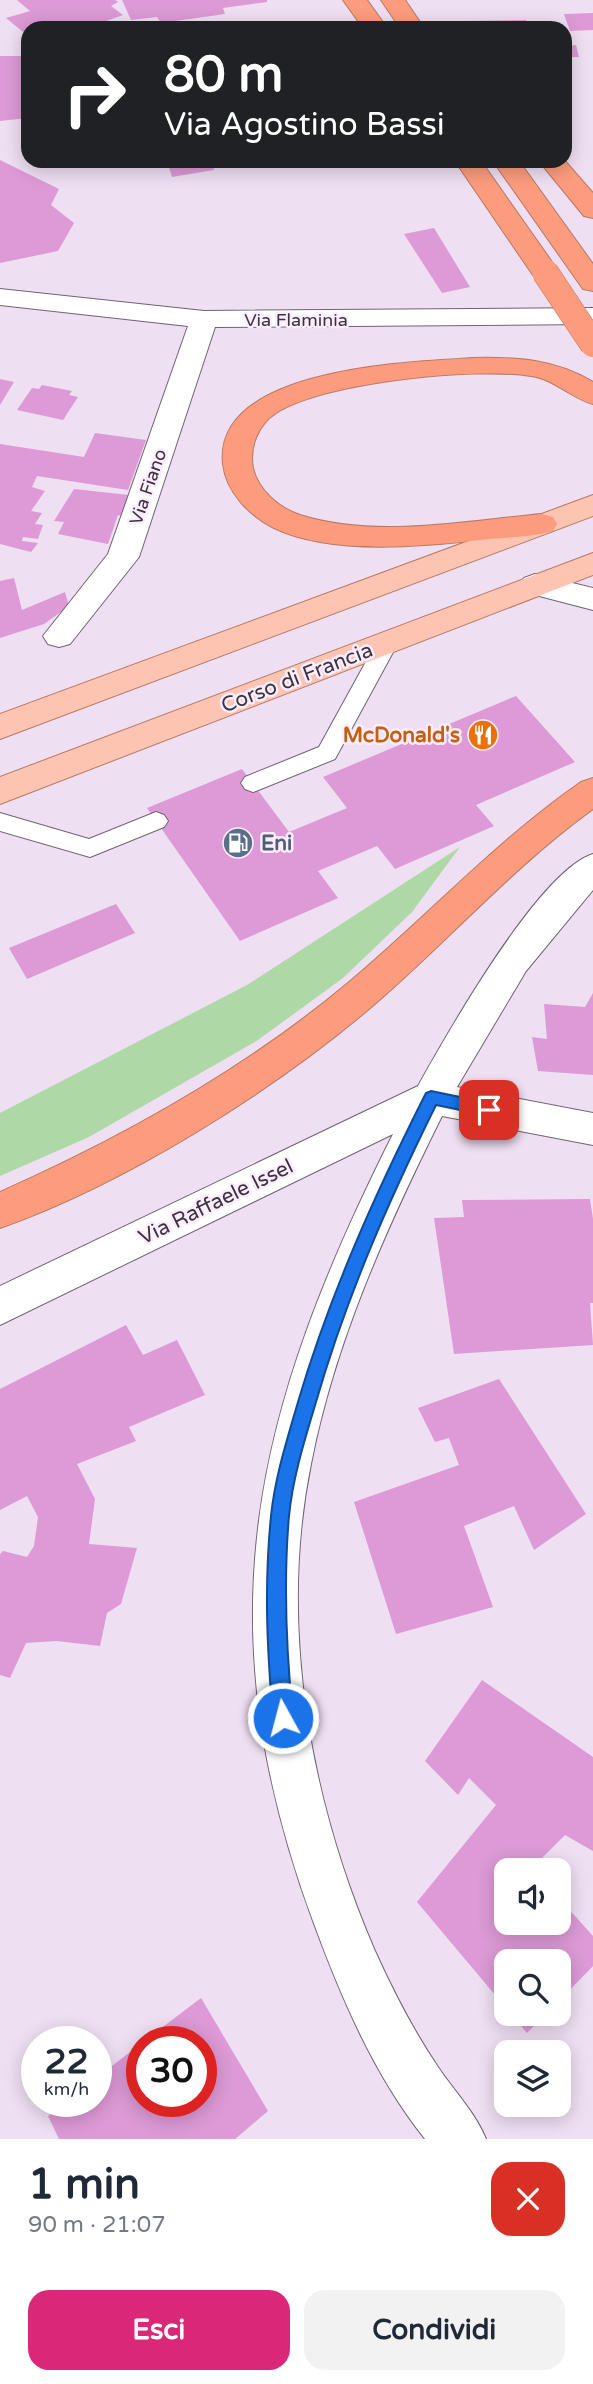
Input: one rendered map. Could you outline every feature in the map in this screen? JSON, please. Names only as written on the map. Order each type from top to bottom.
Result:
[{"type":"highway","points":[[355,0],[369,21]]},
{"type":"highway","points":[[393,0],[407,21]]},
{"type":"highway","points":[[473,168],[593,344]]},
{"type":"highway","points":[[511,168],[590,279]]},
{"type":"highway","points":[[558,168],[593,209]]},
{"type":"highway","points":[[542,524],[399,534],[316,532],[280,520],[249,495],[240,478],[237,455],[240,436],[255,415],[285,397],[377,377],[492,365],[545,371],[574,382],[593,395]]},
{"type":"highway","points":[[0,1211],[79,1175],[165,1130],[274,1060],[356,996],[525,840],[593,790]]},
{"type":"main road","points":[[0,727],[593,505]]},
{"type":"main road","name":"Corso di Francia","points":[[0,791],[593,563]]},
{"type":"street","name":"Via Flaminia","points":[[0,297],[204,319],[593,316]]},
{"type":"street","name":"Via Fiano","points":[[59,636],[123,557],[204,319]]},
{"type":"street","points":[[535,585],[593,599]]},
{"type":"street","points":[[459,2139],[406,2066],[387,2031],[363,1982],[323,1882],[287,1744],[275,1627],[280,1515],[288,1465],[302,1412],[343,1290],[387,1187],[431,1098],[521,946],[557,902],[593,867]]},
{"type":"street","points":[[431,1098],[593,1129]]},
{"type":"street","name":"Via Raffaele Issel","points":[[0,1306],[431,1098]]},
{"type":"lane","points":[[253,783],[327,753],[387,643]]},
{"type":"lane","points":[[0,822],[90,848],[156,821]]},
{"type":"green space","points":[[460,847],[412,912],[343,978],[258,1040],[89,1137],[0,1176],[0,1113],[247,985]]},
{"type":"building","points":[[17,0],[115,0],[118,2],[111,6],[123,15],[106,21],[21,21],[21,30],[6,18],[30,11]]},
{"type":"building","points":[[122,0],[267,0],[223,8],[225,14],[175,21],[160,21],[157,17],[131,20]]},
{"type":"building","points":[[593,13],[593,30],[572,31],[572,21],[566,21],[564,14]]},
{"type":"building","points":[[526,20],[526,21],[463,21]]},
{"type":"building","points":[[572,45],[576,45],[579,57],[572,57]]},
{"type":"building","points":[[0,56],[21,56],[21,119],[0,121]]},
{"type":"building","points":[[0,160],[59,189],[51,205],[74,223],[58,251],[0,263]]},
{"type":"building","points":[[169,168],[214,168],[214,170],[172,177]]},
{"type":"building","points":[[434,228],[470,287],[442,293],[404,234]]},
{"type":"building","points":[[0,379],[14,382],[0,405]]},
{"type":"building","points":[[42,385],[72,391],[69,395],[78,397],[63,420],[17,410],[32,388],[39,389]]},
{"type":"building","points":[[95,433],[146,440],[128,490],[37,476],[32,487],[45,491],[31,511],[42,513],[35,524],[43,525],[38,539],[23,537],[22,541],[38,543],[31,552],[0,544],[0,444],[84,457]]},
{"type":"building","points":[[74,489],[138,496],[131,519],[118,515],[108,544],[58,534],[64,522],[54,521]]},
{"type":"building","points":[[14,578],[22,610],[65,592],[69,606],[44,624],[0,638],[0,581]]},
{"type":"building","points":[[516,696],[575,762],[476,805],[494,826],[395,869],[377,846],[318,871],[338,898],[240,941],[147,808],[242,769],[289,832],[347,808],[323,777]]},
{"type":"building","points":[[116,904],[135,933],[27,979],[9,948]]},
{"type":"building","points":[[593,993],[593,1075],[538,1071],[532,1037],[547,1039],[544,1004],[585,1007]]},
{"type":"building","points":[[590,1199],[593,1219],[593,1303],[590,1303],[593,1345],[454,1354],[434,1218],[464,1217],[462,1200]]},
{"type":"building","points":[[126,1325],[143,1355],[177,1340],[205,1395],[129,1427],[136,1441],[77,1464],[95,1499],[89,1544],[137,1548],[121,1604],[107,1613],[100,1646],[57,1641],[26,1643],[10,1678],[0,1675],[0,1554],[3,1551],[27,1557],[34,1546],[38,1517],[27,1496],[0,1510],[0,1389]]},
{"type":"building","points":[[499,1379],[586,1514],[534,1550],[514,1506],[464,1526],[493,1607],[396,1634],[354,1502],[459,1465],[449,1438],[435,1442],[418,1408]]},
{"type":"building","points":[[482,1680],[593,1757],[593,1851],[565,1835],[542,1858],[494,1858],[494,1935],[571,1935],[571,1911],[593,1936],[593,1966],[571,1989],[571,1949],[494,1949],[494,1994],[417,1902],[496,1805],[469,1778],[458,1795],[425,1761]]},
{"type":"building","points":[[201,1998],[268,2111],[235,2139],[59,2139],[48,2117],[112,2117],[112,2066],[126,2055],[126,2117],[217,2117],[217,2026],[164,2026]]},
{"type":"building","points":[[521,2026],[534,2026],[527,2033]]},
{"type":"place","name":"McDonald's","points":[[483,735]]},
{"type":"place","name":"Eni","points":[[238,843]]},
{"type":"route","points":[[283,1718],[275,1627],[275,1568],[280,1515],[288,1465],[302,1412],[343,1290],[387,1187],[431,1098],[489,1110]]}]
